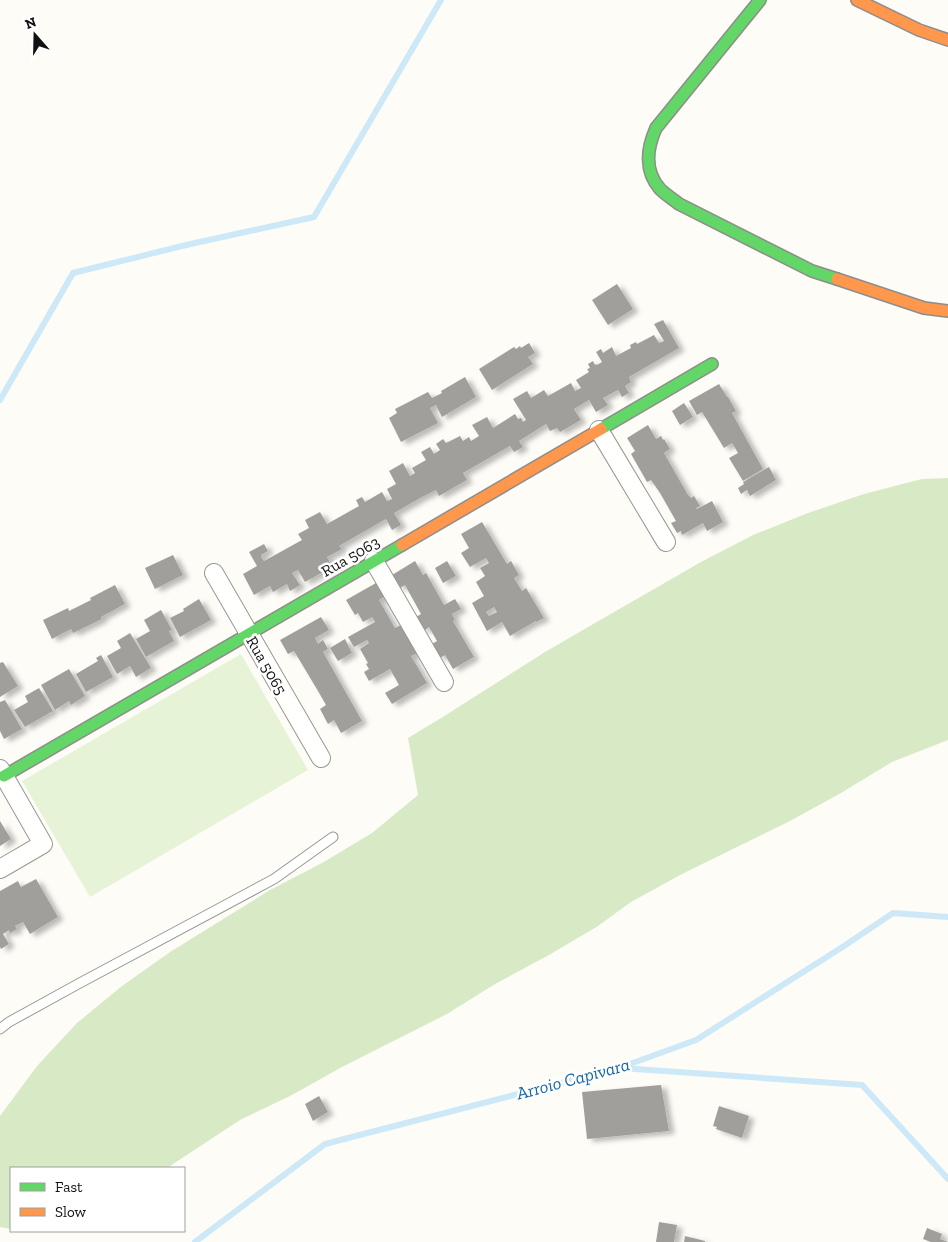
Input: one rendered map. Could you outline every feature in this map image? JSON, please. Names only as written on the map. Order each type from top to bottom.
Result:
[{"type":"street","points":[[760,0],[656,128],[650,141],[648,154],[650,170],[657,185],[679,204],[812,271],[924,308],[948,310]]},
{"type":"street","points":[[857,0],[919,30],[948,40]]},
{"type":"street","name":"Rua 5063","points":[[2,772],[249,634],[712,364]]},
{"type":"street","points":[[599,430],[666,542]]},
{"type":"street","points":[[374,561],[444,682]]},
{"type":"street","name":"Rua 5065","points":[[214,573],[320,758]]},
{"type":"street","points":[[0,869],[43,844],[2,772]]},
{"type":"lane","points":[[0,1029],[9,1022],[274,878],[334,837]]},
{"type":"green space","points":[[948,478],[948,740],[892,762],[790,821],[682,874],[631,902],[598,926],[495,984],[447,1014],[240,1120],[169,1167],[10,1167],[10,1229],[0,1227],[0,1116],[37,1066],[77,1023],[122,986],[170,952],[270,890],[322,863],[372,833],[418,795],[408,738],[545,652],[701,562],[753,535],[808,513],[864,494],[922,479]]},
{"type":"green space","points":[[241,654],[308,770],[90,897],[22,781]]},
{"type":"building","points":[[617,284],[633,309],[608,325],[592,300]]},
{"type":"building","points":[[663,320],[679,348],[629,377],[631,382],[625,386],[629,393],[622,397],[618,390],[603,398],[608,405],[596,412],[589,400],[574,409],[581,420],[560,432],[557,428],[550,431],[546,424],[519,441],[523,447],[514,452],[510,446],[463,473],[467,480],[439,496],[436,490],[394,513],[401,525],[392,530],[386,519],[339,546],[342,549],[327,557],[332,567],[305,582],[298,570],[292,573],[300,585],[290,591],[287,584],[273,592],[270,586],[254,595],[243,574],[257,566],[249,552],[264,544],[268,551],[261,555],[264,561],[302,540],[298,534],[309,528],[305,520],[320,512],[327,524],[359,506],[356,500],[362,497],[365,502],[382,492],[387,501],[392,499],[387,489],[396,484],[389,471],[403,463],[410,476],[415,473],[412,468],[426,460],[421,452],[430,447],[434,454],[440,450],[436,444],[443,439],[446,443],[460,436],[463,441],[469,437],[471,441],[479,436],[472,425],[487,417],[493,428],[515,414],[523,422],[526,420],[513,399],[527,391],[531,398],[544,390],[548,396],[571,383],[575,391],[581,388],[576,380],[589,372],[587,369],[590,368],[588,364],[593,361],[597,365],[602,362],[596,352],[601,349],[603,353],[612,347],[616,356],[631,348],[630,345],[636,342],[637,344],[654,335],[659,343],[664,341],[654,324]]},
{"type":"building","points":[[529,343],[535,353],[528,357],[533,364],[492,390],[479,369],[514,347],[516,349],[520,346],[521,348]]},
{"type":"building","points":[[465,377],[476,397],[442,417],[436,405],[430,408],[438,423],[401,442],[389,418],[397,413],[395,409],[428,392],[432,398]]},
{"type":"building","points":[[719,384],[736,411],[732,413],[763,469],[743,481],[729,458],[738,453],[732,443],[724,448],[702,412],[697,415],[689,401]]},
{"type":"building","points":[[684,403],[693,417],[680,425],[672,411]]},
{"type":"building","points":[[648,425],[656,439],[661,436],[670,449],[664,453],[688,495],[691,498],[694,496],[700,506],[696,508],[712,501],[723,522],[707,531],[703,523],[682,535],[681,531],[677,533],[671,523],[676,521],[660,493],[651,480],[647,482],[631,454],[635,451],[627,438]]},
{"type":"building","points":[[769,467],[776,480],[750,496],[747,490],[741,494],[738,488],[744,484],[743,482]]},
{"type":"building","points":[[482,522],[507,564],[511,561],[519,575],[514,578],[522,591],[526,588],[544,618],[510,636],[502,622],[487,631],[472,603],[484,596],[476,582],[485,576],[480,568],[489,563],[486,558],[470,567],[461,553],[469,548],[461,534]],"holes":[[[494,607],[497,612],[489,616],[486,612]]]},
{"type":"building","points":[[173,555],[183,575],[155,589],[145,568]]},
{"type":"building","points":[[415,561],[423,575],[426,573],[444,605],[455,599],[461,609],[452,614],[455,620],[453,621],[474,657],[453,669],[445,655],[440,658],[432,644],[437,641],[429,627],[424,631],[416,617],[421,614],[405,585],[400,588],[392,575]]},
{"type":"building","points":[[447,561],[456,576],[443,583],[435,568]]},
{"type":"building","points":[[376,583],[384,597],[379,600],[395,628],[401,625],[418,653],[411,656],[427,683],[392,704],[385,693],[399,685],[390,669],[369,681],[364,672],[369,669],[366,664],[368,663],[360,649],[369,643],[367,640],[354,647],[348,637],[375,622],[372,617],[363,622],[358,613],[355,615],[346,600]]},
{"type":"building","points":[[115,585],[125,604],[101,617],[102,619],[73,633],[71,629],[52,639],[43,620],[68,608],[69,611]]},
{"type":"building","points":[[199,599],[211,620],[180,637],[170,618],[184,611],[183,609]]},
{"type":"building","points":[[161,610],[172,630],[169,631],[174,641],[146,657],[136,639],[150,631],[144,620]]},
{"type":"building","points":[[321,617],[329,630],[315,638],[318,644],[323,640],[328,649],[323,652],[362,721],[341,733],[334,720],[328,724],[320,709],[326,705],[318,691],[294,651],[288,654],[280,640]]},
{"type":"building","points":[[130,633],[151,668],[136,677],[130,666],[117,674],[107,656],[121,648],[117,641]]},
{"type":"building","points":[[345,639],[352,653],[338,661],[330,648]]},
{"type":"building","points":[[101,655],[113,677],[86,692],[76,674],[98,661],[96,658]]},
{"type":"building","points":[[3,662],[18,686],[0,697],[0,663]]},
{"type":"building","points":[[69,669],[85,696],[71,705],[69,701],[55,710],[41,685]]},
{"type":"building","points":[[39,688],[53,711],[25,727],[14,710],[28,702],[25,696]]},
{"type":"building","points":[[5,700],[22,729],[4,739],[0,731],[0,702]]},
{"type":"building","points":[[0,821],[11,839],[0,846]]},
{"type":"building","points":[[36,879],[58,917],[30,934],[23,922],[15,926],[17,929],[10,933],[9,930],[3,934],[9,944],[1,949],[0,891],[18,881],[21,887]]},
{"type":"building","points":[[661,1085],[669,1131],[587,1139],[582,1092]]},
{"type":"building","points":[[319,1096],[328,1112],[313,1121],[305,1104]]},
{"type":"building","points":[[719,1106],[749,1116],[742,1138],[716,1129],[717,1127],[713,1126]]},
{"type":"building","points":[[659,1222],[677,1225],[674,1242],[656,1242]]},
{"type":"building","points":[[927,1228],[942,1234],[940,1239],[948,1242],[931,1242],[923,1239]]},
{"type":"building","points":[[685,1236],[705,1241],[705,1242],[684,1242]]},
{"type":"waterway","points":[[0,400],[73,273],[186,245],[314,217],[441,0]]},
{"type":"waterway","name":"Arroio Capivara","points":[[195,1242],[325,1144],[619,1068],[696,1040],[893,913],[948,917]]},
{"type":"waterway","points":[[621,1068],[862,1085],[948,1179]]},
{"type":"traffic: fast","points":[[760,0],[656,128],[649,151],[651,175],[660,189],[679,204],[812,271],[837,279]]},
{"type":"traffic: fast","points":[[601,429],[712,364]]},
{"type":"traffic: fast","points":[[4,776],[402,545]]},
{"type":"traffic: slow","points":[[857,0],[919,30],[948,40]]},
{"type":"traffic: slow","points":[[837,279],[924,308],[948,311]]},
{"type":"traffic: slow","points":[[402,545],[601,429]]}]
